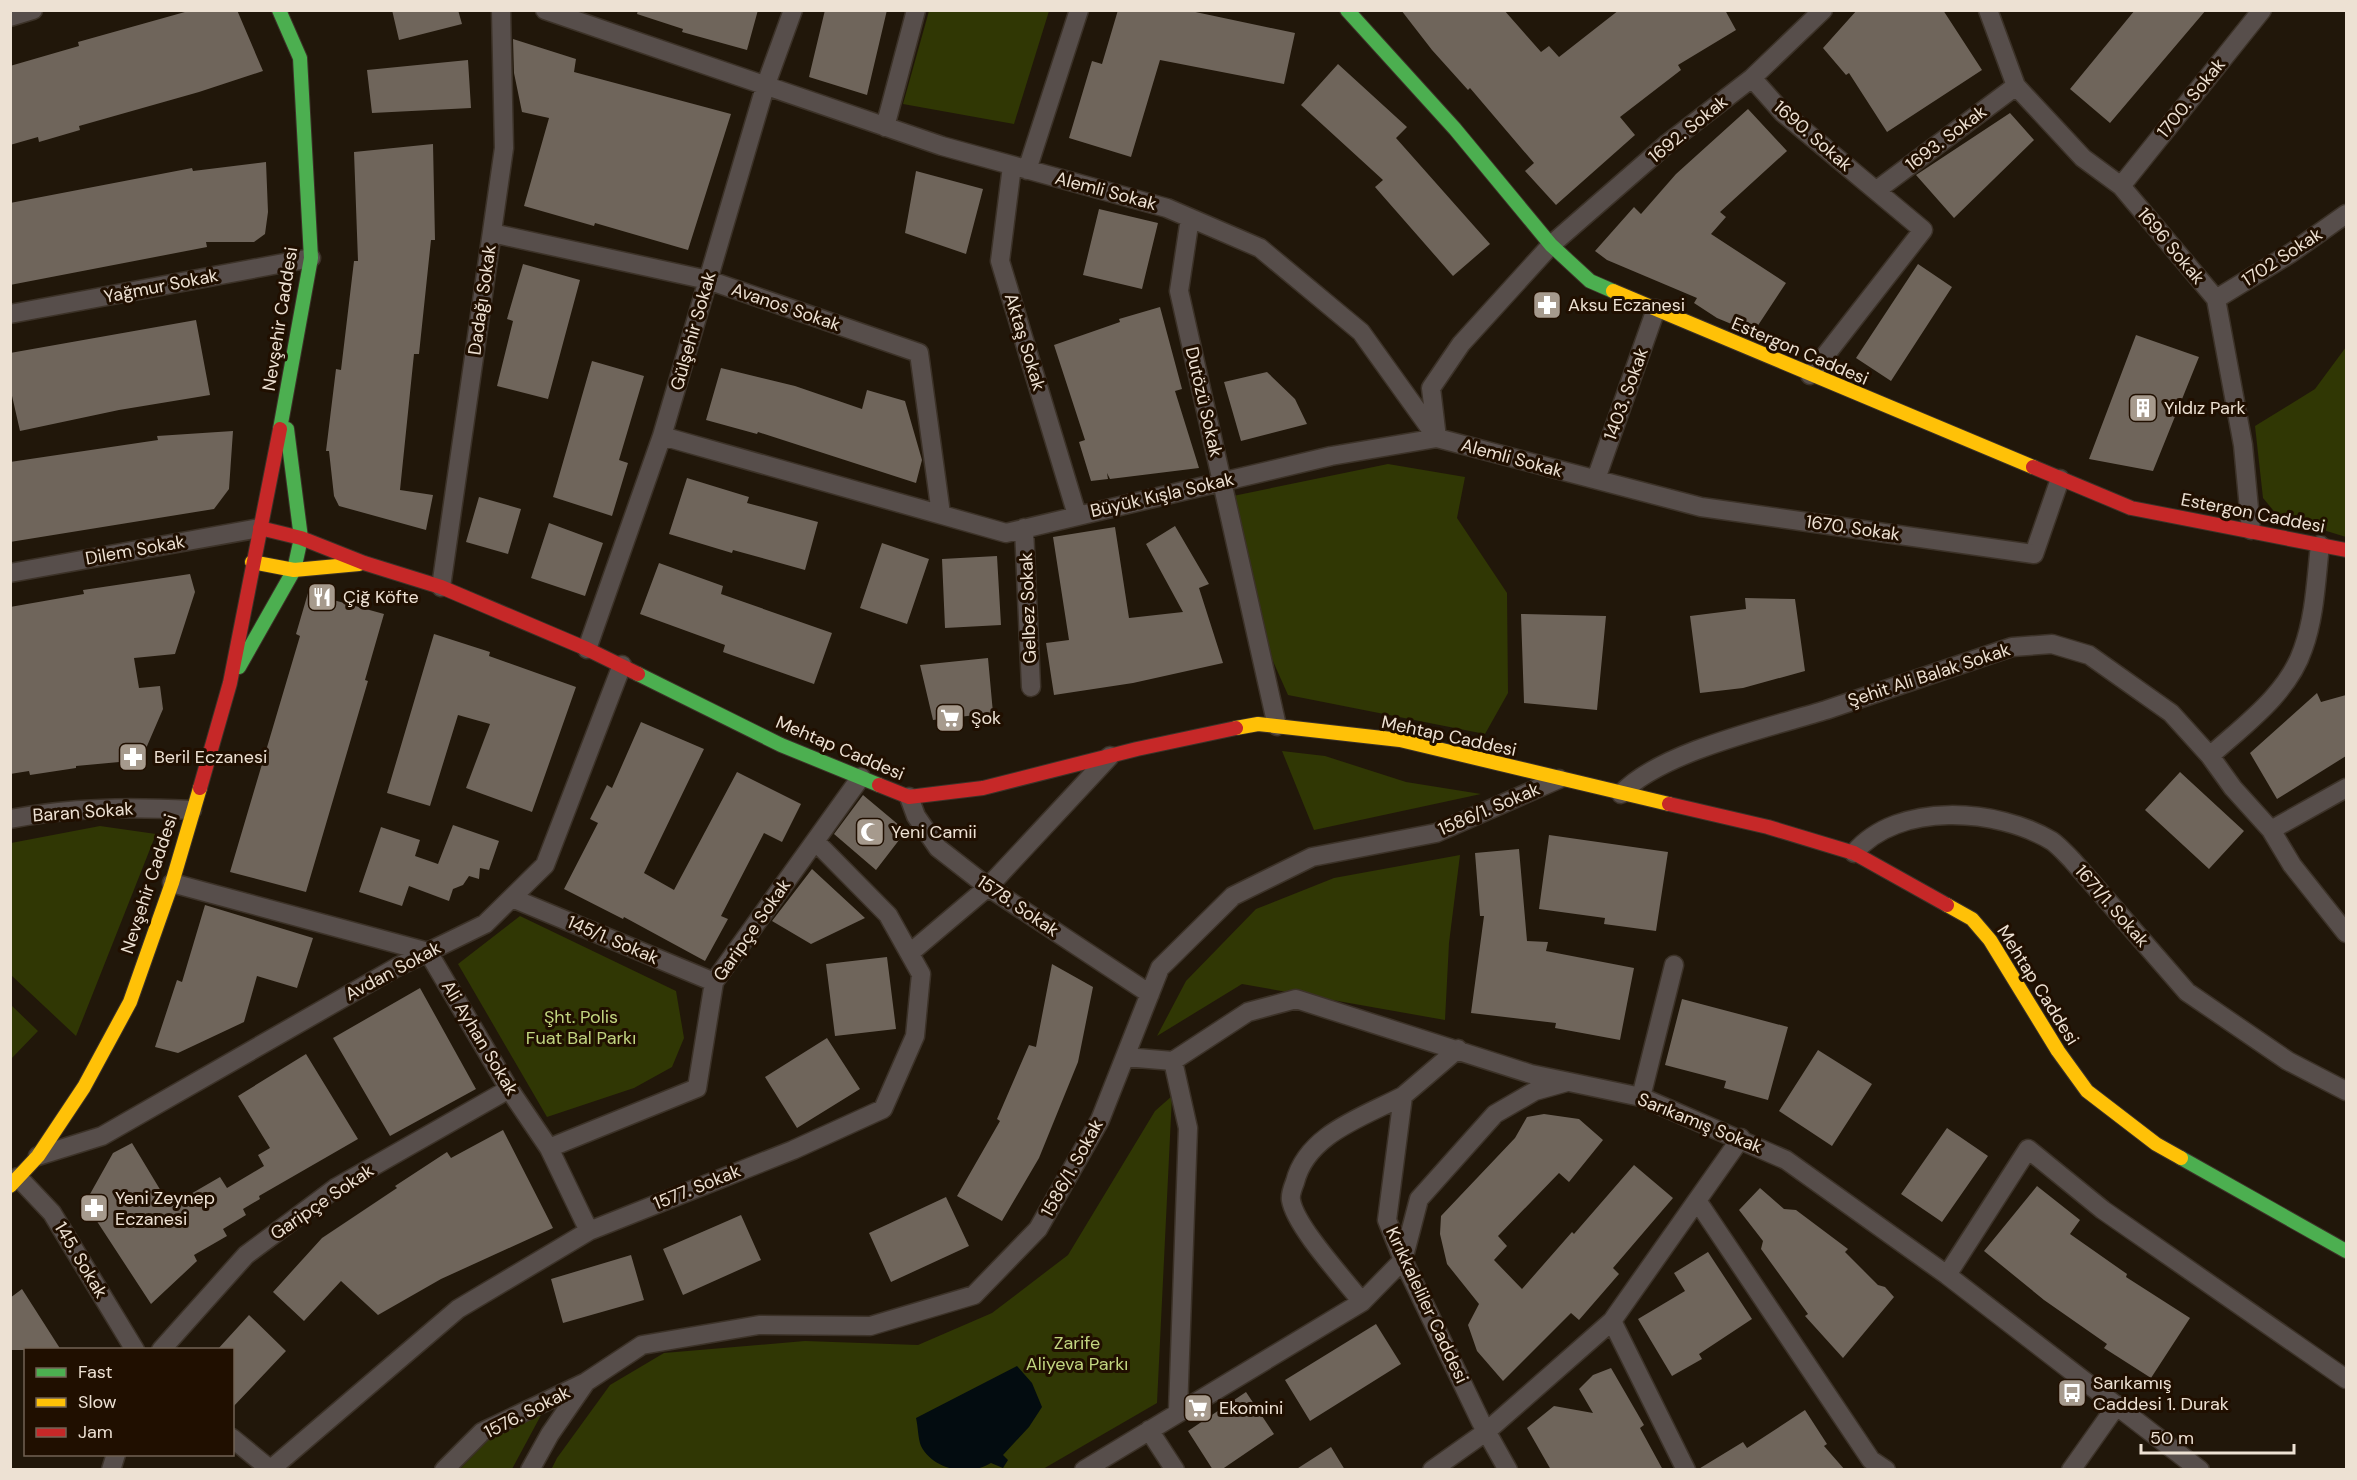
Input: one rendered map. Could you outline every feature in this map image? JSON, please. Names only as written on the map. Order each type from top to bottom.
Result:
[{"type":"main road","name":"Nevşehir Caddesi","points":[[14,1181],[38,1156],[84,1088],[129,1002],[172,883],[230,683],[252,562],[284,410],[311,258],[300,58],[279,10]]},
{"type":"main road","name":"Estergon Caddesi","points":[[1346,11],[1455,129],[1551,245],[1590,281],[2131,508],[2346,550]]},
{"type":"main road","points":[[230,683],[294,570],[301,538],[284,410]]},
{"type":"main road","name":"Mehtap Caddesi","points":[[260,528],[301,538],[364,563],[441,587],[622,665],[781,745],[909,797],[983,788],[1110,756],[1258,723],[1400,740],[1768,827],[1854,854],[1972,919],[1990,940],[2058,1051],[2087,1091],[2156,1144],[2346,1251]]},
{"type":"main road","points":[[252,562],[294,570],[364,563]]},
{"type":"street","points":[[10,17],[33,10]]},
{"type":"street","name":"Dadağı Sokak","points":[[441,587],[504,148],[501,10]]},
{"type":"street","name":"Gülşehir Sokak","points":[[587,649],[662,436],[765,87],[793,10]]},
{"type":"street","points":[[885,127],[916,10]]},
{"type":"street","name":"Aktaş Sokak","points":[[1077,516],[1000,261],[1019,168],[1079,10]]},
{"type":"street","name":"1692. Sokak","points":[[1551,245],[1668,143],[1752,78],[1823,10]]},
{"type":"street","name":"1696 Sokak","points":[[1988,10],[2016,86],[2083,158],[2121,186],[2216,299],[2243,445],[2251,530]]},
{"type":"street","name":"Alemli Sokak","points":[[548,11],[885,127],[1019,168],[1167,208],[1260,248],[1361,332],[1437,438],[1596,479]]},
{"type":"street","name":"1700. Sokak","points":[[2121,186],[2259,12]]},
{"type":"street","name":"1690. Sokak","points":[[1752,78],[1783,113],[1923,230],[1810,375]]},
{"type":"street","name":"1693. Sokak","points":[[1877,190],[2016,86]]},
{"type":"street","name":"1702 Sokak","points":[[2216,299],[2291,254],[2346,214]]},
{"type":"street","name":"Dutözü Sokak","points":[[1190,218],[1179,291],[1277,726]]},
{"type":"street","name":"Avanos Sokak","points":[[492,233],[708,280],[920,353],[941,514]]},
{"type":"street","points":[[1437,438],[1431,388],[1461,344],[1551,245]]},
{"type":"street","name":"Yağmur Sokak","points":[[10,314],[311,258]]},
{"type":"street","name":"1403. Sokak","points":[[1596,479],[1656,309]]},
{"type":"street","name":"Büyük Kışla Sokak","points":[[662,436],[1006,533],[1331,456],[1437,438]]},
{"type":"street","name":"1670. Sokak","points":[[1596,479],[1701,507],[2034,554],[2060,479]]},
{"type":"street","name":"Dilem Sokak","points":[[10,573],[260,528]]},
{"type":"street","name":"Gelbez Sokak","points":[[1024,528],[1031,687]]},
{"type":"street","points":[[2210,756],[2269,702],[2289,677],[2303,651],[2312,619],[2320,545]]},
{"type":"street","name":"Şehit Ali Balak Sokak","points":[[1621,794],[1632,782],[1649,772],[1704,749],[2012,647],[2052,644],[2089,655],[2171,713],[2271,830],[2292,865],[2346,933]]},
{"type":"street","name":"Avdan Sokak","points":[[38,1156],[102,1136],[398,967],[485,924],[545,864],[622,665]]},
{"type":"street","points":[[910,953],[988,888],[1110,756]]},
{"type":"street","name":"Garipçe Sokak","points":[[549,1148],[697,1088],[714,982],[861,777]]},
{"type":"street","name":"1586/1. Sokak","points":[[530,1470],[550,1434],[586,1382],[642,1345],[759,1325],[870,1326],[974,1295],[1038,1229],[1100,1120],[1160,968],[1233,896],[1312,857],[1436,833],[1559,779]]},
{"type":"street","points":[[2271,830],[2346,788]]},
{"type":"street","name":"1578. Sokak","points":[[909,797],[916,816],[938,848],[988,888],[1150,994]]},
{"type":"street","name":"Baran Sokak","points":[[10,819],[57,810],[141,808],[192,810]]},
{"type":"street","name":"1671/1. Sokak","points":[[1854,854],[1865,840],[1879,830],[1911,819],[1970,817],[1995,819],[2034,832],[2054,843],[2072,860],[2187,992],[2288,1060],[2346,1091]]},
{"type":"street","name":"1577. Sokak","points":[[271,1469],[458,1309],[589,1231],[793,1150],[883,1109],[915,1036],[921,974],[888,915],[815,841]]},
{"type":"street","points":[[172,883],[428,952]]},
{"type":"street","name":"145/1. Sokak","points":[[512,898],[714,982]]},
{"type":"street","name":"Ali Ayhan Sokak","points":[[428,952],[509,1089],[549,1148],[589,1231]]},
{"type":"street","points":[[1641,1097],[1674,965]]},
{"type":"street","name":"Sarıkamış Sokak","points":[[1173,1061],[1248,1012],[1296,999],[1458,1048],[1531,1074],[1641,1097],[1741,1138],[1786,1160],[1947,1275],[2200,1470]]},
{"type":"street","points":[[1362,1302],[1299,1219],[1290,1198],[1298,1169],[1325,1137],[1403,1096],[1458,1048]]},
{"type":"street","points":[[1125,1057],[1173,1061],[1188,1128],[1178,1411]]},
{"type":"street","points":[[1084,1470],[1178,1411],[1250,1371],[1362,1302],[1403,1260],[1419,1199],[1495,1114],[1535,1091],[1569,1082]]},
{"type":"street","name":"Garipçe Sokak","points":[[163,1348],[246,1255],[337,1187],[509,1089]]},
{"type":"street","name":"Kırıkkaleliler Caddesi","points":[[1403,1096],[1388,1220],[1403,1260],[1508,1470]]},
{"type":"street","points":[[1432,1470],[1487,1431],[1612,1321],[1741,1138]]},
{"type":"street","points":[[1947,1275],[2028,1149],[2103,1210],[2346,1379]]},
{"type":"street","name":"145. Sokak","points":[[14,1181],[52,1213],[134,1348]]},
{"type":"street","points":[[1698,1202],[1871,1460],[1886,1470]]},
{"type":"street","points":[[1612,1321],[1686,1470]]},
{"type":"street","name":"1576. Sokak","points":[[444,1470],[482,1432],[586,1382]]},
{"type":"street","points":[[2071,1470],[2117,1405]]},
{"type":"street","points":[[1149,1430],[1175,1470]]},
{"type":"street","points":[[234,1440],[271,1469]]},
{"type":"green space","points":[[929,11],[1049,11],[1014,124],[903,104]]},
{"type":"green space","points":[[2346,347],[2346,537],[2278,516],[2263,498],[2255,426],[2315,389]]},
{"type":"green space","points":[[1388,464],[1465,477],[1457,518],[1507,593],[1508,693],[1485,734],[1288,695],[1256,623],[1233,496]]},
{"type":"green space","points":[[1282,751],[1325,756],[1406,782],[1481,794],[1314,830]]},
{"type":"green space","points":[[100,826],[156,834],[76,1036],[11,975],[11,843]]},
{"type":"green space","points":[[1460,855],[1449,943],[1445,1020],[1242,984],[1157,1036],[1186,981],[1256,909],[1334,878]]},
{"type":"green space","name":"Şht. Polis Fuat Bal Parkı","points":[[520,916],[676,991],[684,1038],[672,1067],[634,1088],[547,1117],[458,964]]},
{"type":"green space","points":[[11,1005],[38,1031],[10,1059]]},
{"type":"green space","name":"Zarife Aliyeva Parkı","points":[[1172,1096],[1157,1403],[1043,1469],[551,1470],[557,1458],[610,1385],[664,1353],[805,1341],[918,1345],[992,1313],[1068,1255],[1155,1111]]},
{"type":"green space","points":[[547,1404],[512,1469],[459,1470],[488,1440]]},
{"type":"shaded area","points":[[1017,1366],[1032,1383],[1042,1407],[1029,1427],[1003,1455],[1008,1460],[1003,1468],[991,1463],[973,1469],[953,1469],[934,1461],[921,1446],[916,1418]]},
{"type":"building","points":[[192,10],[237,10],[263,71],[79,126],[80,130],[39,142],[38,137],[10,145],[10,66],[79,46],[78,42]]},
{"type":"building","points":[[392,10],[458,10],[462,24],[399,40]]},
{"type":"building","points":[[638,10],[758,10],[747,50],[682,32],[683,29],[637,14]]},
{"type":"building","points":[[825,10],[887,10],[867,95],[809,77]]},
{"type":"building","points":[[1118,10],[1186,10],[1295,33],[1284,84],[1160,60],[1131,157],[1069,138],[1092,61],[1102,64]]},
{"type":"building","points":[[1401,10],[1504,10],[1541,52],[1549,46],[1559,57],[1619,10],[1725,10],[1736,30],[1678,65],[1681,70],[1620,117],[1635,135],[1556,205],[1525,171],[1534,163],[1470,88],[1468,90],[1432,50]]},
{"type":"building","points":[[1857,10],[1943,10],[1982,70],[1887,132],[1849,73],[1846,75],[1823,48]]},
{"type":"building","points":[[2135,10],[2206,10],[2110,123],[2070,89]]},
{"type":"building","points":[[513,39],[576,59],[574,72],[731,114],[688,250],[595,223],[594,226],[524,206],[549,118],[522,112],[514,73]]},
{"type":"building","points":[[468,60],[471,108],[372,113],[367,70]]},
{"type":"building","points":[[1338,64],[1407,127],[1396,138],[1490,244],[1453,276],[1375,187],[1383,180],[1301,105]]},
{"type":"building","points":[[1748,109],[1787,151],[1720,212],[1726,217],[1711,234],[1786,283],[1753,333],[1717,318],[1694,303],[1697,298],[1607,260],[1595,251],[1634,207],[1641,214],[1676,174]]},
{"type":"building","points":[[2010,113],[2034,140],[1954,218],[1916,175]]},
{"type":"building","points":[[433,144],[435,240],[431,240],[419,354],[414,354],[400,490],[433,495],[426,530],[339,506],[334,496],[329,451],[326,451],[336,369],[341,370],[354,261],[358,261],[354,152]]},
{"type":"building","points":[[266,162],[268,212],[265,234],[254,242],[206,242],[207,247],[10,285],[10,203],[192,168],[193,171]]},
{"type":"building","points":[[916,171],[983,189],[966,254],[905,233]]},
{"type":"building","points":[[1099,209],[1158,223],[1142,289],[1083,275]]},
{"type":"building","points":[[523,264],[580,280],[548,399],[497,386],[513,321],[507,319]]},
{"type":"building","points":[[1918,264],[1952,287],[1891,381],[1856,358]]},
{"type":"building","points":[[1160,307],[1182,389],[1175,391],[1199,468],[1110,479],[1107,473],[1108,479],[1091,481],[1079,442],[1085,440],[1054,345],[1120,322],[1119,319]]},
{"type":"building","points":[[196,320],[210,395],[119,410],[20,431],[10,387],[10,353]]},
{"type":"building","name":"Yıldız Park","points":[[2136,335],[2199,357],[2153,471],[2089,459]]},
{"type":"building","points":[[592,361],[644,376],[619,460],[628,463],[612,516],[553,497]]},
{"type":"building","points":[[721,368],[795,386],[862,409],[867,390],[905,401],[922,460],[916,483],[758,432],[757,434],[706,420]]},
{"type":"building","points":[[1267,372],[1295,399],[1307,424],[1241,441],[1224,382]]},
{"type":"building","points":[[233,431],[229,489],[214,509],[10,542],[10,462],[158,440],[157,436]]},
{"type":"building","points":[[687,478],[749,497],[747,503],[818,522],[805,570],[733,550],[732,553],[669,534]]},
{"type":"building","points":[[479,497],[521,509],[508,554],[466,542]]},
{"type":"building","points":[[549,523],[603,543],[585,596],[531,578]]},
{"type":"building","points":[[1175,526],[1209,584],[1199,588],[1223,663],[1133,683],[1054,695],[1046,643],[1069,640],[1053,537],[1115,527],[1129,618],[1183,612],[1146,544]]},
{"type":"building","points":[[882,543],[929,559],[907,624],[860,608]]},
{"type":"building","points":[[997,556],[1001,625],[945,628],[942,559]]},
{"type":"building","points":[[659,563],[723,586],[721,594],[832,633],[814,684],[723,652],[725,645],[640,614]]},
{"type":"building","points":[[190,574],[195,592],[175,654],[134,658],[139,688],[160,686],[163,709],[141,760],[76,766],[76,768],[30,775],[29,771],[10,774],[10,607],[84,594],[83,590]]},
{"type":"building","points":[[308,593],[384,614],[365,680],[368,681],[306,892],[230,872],[300,636],[296,634]]},
{"type":"building","points":[[1745,598],[1795,599],[1805,671],[1743,688],[1700,693],[1690,616],[1746,609]]},
{"type":"building","points":[[1521,614],[1606,616],[1597,710],[1524,703]]},
{"type":"building","points":[[434,634],[490,652],[489,656],[576,687],[532,812],[466,788],[490,724],[458,715],[430,806],[387,793]]},
{"type":"building","points":[[988,658],[993,713],[933,720],[920,665]]},
{"type":"building","points":[[2317,693],[2321,702],[2346,695],[2346,756],[2277,799],[2250,753]]},
{"type":"building","points":[[641,722],[704,749],[644,873],[674,890],[737,772],[801,804],[782,842],[764,833],[721,916],[728,919],[705,961],[624,917],[623,919],[564,889],[598,823],[590,819],[607,785],[612,788]]},
{"type":"building","points":[[2180,772],[2244,831],[2209,869],[2145,810]]},
{"type":"building","name":"Yeni Camii","points":[[863,795],[906,831],[876,870],[834,834]]},
{"type":"building","points":[[453,825],[499,841],[489,870],[480,868],[479,879],[469,876],[463,885],[453,889],[449,901],[409,886],[402,906],[359,892],[381,827],[420,840],[415,856],[438,864]]},
{"type":"building","points":[[1549,835],[1668,852],[1656,931],[1604,924],[1605,918],[1539,909]]},
{"type":"building","points":[[1519,849],[1527,941],[1548,942],[1546,951],[1634,968],[1620,1040],[1555,1028],[1556,1023],[1471,1013],[1484,916],[1480,916],[1475,853]]},
{"type":"building","points":[[812,869],[865,918],[811,944],[772,921]]},
{"type":"building","points":[[205,905],[313,938],[297,988],[257,976],[244,1022],[178,1053],[155,1047],[177,980],[182,982]]},
{"type":"building","points":[[887,957],[896,1029],[835,1036],[826,964]]},
{"type":"building","points":[[1052,964],[1093,987],[1078,1062],[1039,1158],[1002,1221],[957,1196],[1000,1121],[997,1119],[1029,1045],[1036,1047]]},
{"type":"building","points":[[420,988],[476,1089],[390,1136],[333,1038]]},
{"type":"building","points":[[1682,999],[1788,1027],[1768,1100],[1724,1088],[1726,1081],[1665,1065]]},
{"type":"building","points":[[827,1038],[860,1089],[797,1128],[765,1077]]},
{"type":"building","points":[[1818,1050],[1872,1084],[1832,1146],[1779,1111]]},
{"type":"building","points":[[306,1054],[358,1139],[259,1196],[260,1199],[243,1209],[246,1215],[223,1229],[227,1236],[194,1255],[197,1261],[151,1304],[85,1203],[113,1153],[132,1143],[170,1206],[220,1177],[227,1188],[264,1166],[258,1155],[270,1148],[238,1096]]},
{"type":"building","points":[[1544,1114],[1579,1119],[1603,1140],[1569,1182],[1559,1173],[1498,1236],[1507,1246],[1494,1260],[1522,1289],[1634,1165],[1673,1198],[1613,1268],[1619,1274],[1579,1320],[1571,1313],[1503,1381],[1477,1351],[1468,1325],[1479,1304],[1447,1264],[1440,1234],[1441,1216],[1515,1138],[1527,1117]]},
{"type":"building","points":[[1947,1128],[1988,1156],[1942,1222],[1901,1194]]},
{"type":"building","points":[[503,1130],[553,1228],[441,1279],[378,1315],[341,1281],[304,1321],[273,1292],[322,1238],[397,1188],[395,1186],[447,1152],[451,1158]]},
{"type":"building","points":[[2037,1186],[2080,1220],[2070,1234],[2127,1274],[2126,1277],[2190,1318],[2151,1378],[2104,1348],[2107,1344],[2044,1300],[1984,1251]]},
{"type":"building","points":[[1760,1188],[1784,1209],[1796,1210],[1848,1249],[1845,1252],[1878,1285],[1885,1287],[1894,1297],[1843,1358],[1805,1316],[1808,1314],[1761,1249],[1763,1241],[1739,1210]]},
{"type":"building","points":[[946,1197],[969,1246],[891,1282],[869,1233]]},
{"type":"building","points":[[741,1215],[761,1260],[683,1295],[663,1249]]},
{"type":"building","points":[[1708,1252],[1752,1319],[1699,1354],[1702,1359],[1672,1376],[1638,1319],[1685,1291],[1674,1273]]},
{"type":"building","points":[[631,1255],[644,1300],[563,1323],[551,1279]]},
{"type":"building","points":[[22,1289],[60,1348],[10,1350],[10,1298]]},
{"type":"building","points":[[249,1315],[286,1351],[234,1406],[234,1348],[219,1348]]},
{"type":"building","points":[[1376,1324],[1401,1364],[1310,1421],[1285,1380]]},
{"type":"building","points":[[1611,1368],[1644,1425],[1640,1428],[1663,1470],[1551,1470],[1527,1428],[1554,1406],[1593,1413],[1579,1389],[1593,1375]]},
{"type":"building","points":[[1246,1392],[1274,1434],[1221,1470],[1213,1470],[1188,1431]]},
{"type":"building","points":[[1805,1410],[1827,1444],[1824,1446],[1845,1470],[1697,1470],[1743,1442],[1747,1448]]},
{"type":"building","points":[[1331,1447],[1345,1470],[1295,1470]]},
{"type":"traffic: fast","points":[[279,10],[300,58],[311,258],[280,429]]},
{"type":"traffic: fast","points":[[1347,10],[1455,129],[1551,245],[1590,281],[1613,291]]},
{"type":"traffic: fast","points":[[239,667],[294,570],[301,538],[287,429]]},
{"type":"traffic: fast","points":[[638,674],[781,745],[879,785]]},
{"type":"traffic: fast","points":[[2181,1158],[2346,1251]]},
{"type":"traffic: slow","points":[[1613,291],[2033,467]]},
{"type":"traffic: slow","points":[[252,562],[294,570],[359,564]]},
{"type":"traffic: slow","points":[[1236,728],[1258,724],[1400,740],[1669,804]]},
{"type":"traffic: slow","points":[[10,1186],[38,1156],[84,1087],[130,1002],[172,883],[200,788]]},
{"type":"traffic: slow","points":[[1947,905],[1972,919],[1990,940],[2058,1051],[2087,1091],[2156,1144],[2181,1158]]},
{"type":"traffic: jam","points":[[200,788],[230,683],[280,429]]},
{"type":"traffic: jam","points":[[2033,467],[2131,508],[2346,550]]},
{"type":"traffic: jam","points":[[260,528],[301,538],[364,563],[441,587],[587,649],[638,674]]},
{"type":"traffic: jam","points":[[879,785],[909,797],[983,788],[1137,749],[1236,728]]},
{"type":"traffic: jam","points":[[1669,804],[1768,827],[1854,853],[1947,905]]},
{"type":"place","name":"Aksu Eczanesi","points":[[1547,305]]},
{"type":"place","name":"Yıldız Park","points":[[2143,408]]},
{"type":"place","name":"Çiğ Köfte","points":[[322,597]]},
{"type":"place","name":"Şok","points":[[950,718]]},
{"type":"place","name":"Beril Eczanesi","points":[[133,757]]},
{"type":"place","name":"Yeni Camii","points":[[870,832]]},
{"type":"place","name":"Yeni Zeynep Eczanesi","points":[[94,1208]]},
{"type":"place","name":"Sarıkamış Caddesi 1. Durak","points":[[2072,1393]]},
{"type":"place","name":"Ekomini","points":[[1198,1408]]}]
